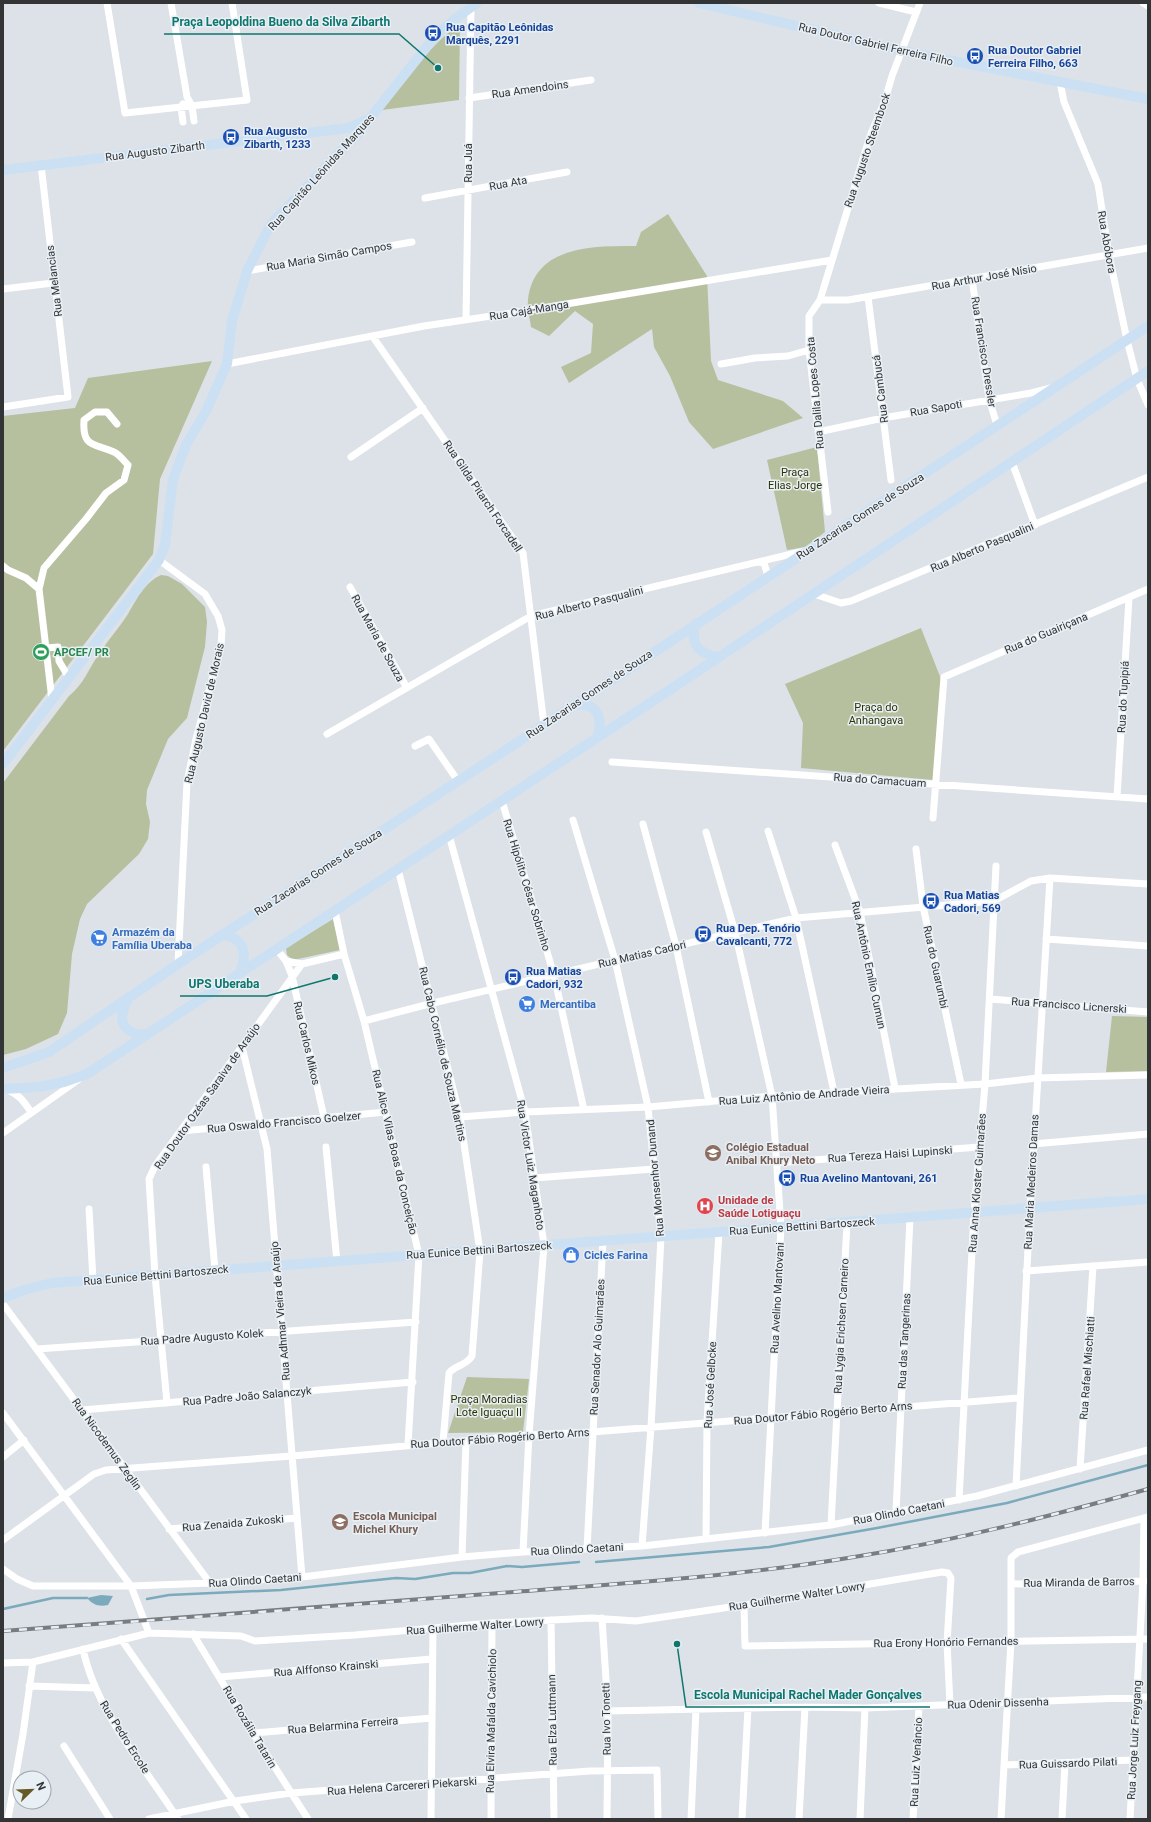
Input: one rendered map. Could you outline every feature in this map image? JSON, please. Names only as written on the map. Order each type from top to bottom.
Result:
[{"type":"main road","name":"Rua Doutor Gabriel Ferreira Filho","points":[[699,3],[902,51],[1148,99]]},
{"type":"main road","name":"Rua Capitão Leônidas Marques","points":[[3,764],[159,560],[165,545],[173,479],[186,445],[206,411],[228,364],[232,321],[247,271],[271,224],[354,136],[440,31],[474,5]]},
{"type":"main road","name":"Rua Augusto Zibarth","points":[[3,170],[348,128],[365,121],[374,113]]},
{"type":"main road","name":"Rua Zacarias Gomes de Souza","points":[[3,1068],[49,1052],[178,964],[544,725],[696,623],[1148,326]]},
{"type":"main road","points":[[3,1088],[39,1087],[64,1082],[87,1074],[718,658],[1148,371]]},
{"type":"main road","points":[[696,623],[693,632],[694,642],[704,653],[718,658]]},
{"type":"main road","points":[[574,705],[582,704],[590,706],[597,712],[600,720],[600,728],[597,737]]},
{"type":"main road","points":[[221,936],[231,936],[240,942],[244,952],[244,962],[240,972]]},
{"type":"main road","points":[[128,999],[122,1017],[124,1026],[135,1034],[148,1034]]},
{"type":"main road","name":"Rua Eunice Bettini Bartoszeck","points":[[3,1298],[27,1289],[52,1283],[155,1274],[337,1262],[1148,1199]]},
{"type":"street","points":[[108,3],[125,113],[247,100],[232,3]]},
{"type":"street","points":[[171,3],[187,97],[192,106],[194,120]]},
{"type":"street","points":[[879,3],[916,12]]},
{"type":"street","name":"Rua Augusto Steembock","points":[[820,300],[870,136],[920,3]]},
{"type":"street","points":[[1143,3],[1148,6]]},
{"type":"street","name":"Rua Juá","points":[[466,319],[469,98],[474,5]]},
{"type":"street","name":"Rua Amendoins","points":[[469,98],[591,80]]},
{"type":"street","name":"Rua Abóbora","points":[[1060,82],[1064,102],[1098,184],[1109,255],[1127,340],[1137,379],[1148,405]]},
{"type":"street","points":[[183,122],[181,107],[187,97]]},
{"type":"street","name":"Rua Melancias","points":[[3,406],[68,397],[41,165]]},
{"type":"street","name":"Rua Ata","points":[[425,198],[567,172]]},
{"type":"street","name":"Rua Maria Simão Campos","points":[[247,271],[412,242]]},
{"type":"street","name":"Rua Arthur José Nísio","points":[[820,300],[848,300],[868,297],[1148,248]]},
{"type":"street","name":"Rua Cajá-Manga","points":[[228,364],[466,319],[512,313],[832,260]]},
{"type":"street","name":"Rua Francisco Dressler","points":[[972,279],[989,399],[997,425]]},
{"type":"street","points":[[3,289],[54,283]]},
{"type":"street","name":"Rua Cambucá","points":[[868,297],[891,480]]},
{"type":"street","name":"Rua Dalila Lopes Costa","points":[[820,300],[809,316],[809,350],[828,512]]},
{"type":"street","name":"Rua Gilda Pitarch Forcadell","points":[[373,337],[523,553],[544,725]]},
{"type":"street","points":[[721,364],[755,358],[788,356],[809,350]]},
{"type":"street","name":"Rua Sapoti","points":[[818,432],[883,418],[1031,393],[1054,387]]},
{"type":"street","points":[[351,457],[423,408]]},
{"type":"street","points":[[52,700],[39,589],[44,568],[86,520],[106,493],[124,480],[128,465],[115,452],[93,446],[83,433],[84,420],[95,412],[106,412],[117,424]]},
{"type":"street","points":[[1012,462],[1035,525]]},
{"type":"street","name":"Rua Alberto Pasqualini","points":[[814,594],[841,603],[851,601],[1148,477]]},
{"type":"street","name":"Rua Alberto Pasqualini","points":[[327,734],[531,616],[808,550]]},
{"type":"street","name":"Rua Augusto David de Morais","points":[[159,560],[205,594],[218,616],[222,630],[221,646],[196,739],[187,782],[178,964]]},
{"type":"street","points":[[758,562],[764,563],[768,576]]},
{"type":"street","points":[[3,566],[8,570],[26,578],[39,589]]},
{"type":"street","name":"Rua Maria de Souza","points":[[350,587],[407,688]]},
{"type":"street","name":"Rua do Guairiçana","points":[[936,784],[944,677],[1148,589]]},
{"type":"street","name":"Rua do Tupipiá","points":[[1117,797],[1128,598]]},
{"type":"street","points":[[46,648],[58,647],[59,661],[69,678]]},
{"type":"street","points":[[47,663],[59,661]]},
{"type":"street","points":[[415,746],[429,739],[458,781]]},
{"type":"street","name":"Rua do Camacuam","points":[[612,762],[1148,799]]},
{"type":"street","points":[[933,818],[936,784]]},
{"type":"street","name":"Rua Hipólito César Sobrinho","points":[[502,801],[554,975],[584,1110]]},
{"type":"street","name":"Rua Monsenhor Dunand","points":[[573,820],[615,960],[648,1107],[661,1237],[651,1427],[642,1546]]},
{"type":"street","points":[[643,824],[676,946],[709,1102]]},
{"type":"street","points":[[768,831],[796,918],[834,1092]]},
{"type":"street","name":"Rua Avelino Mantovani","points":[[706,832],[735,932],[772,1096],[781,1227],[765,1533]]},
{"type":"street","name":"Rua Victor Luiz Maganhoto","points":[[449,835],[525,1112],[544,1245],[529,1435],[523,1552]]},
{"type":"street","name":"Rua Antônio Emílio Cumun","points":[[835,845],[860,912],[895,1088]]},
{"type":"street","name":"Rua do Guarumbi","points":[[916,849],[923,906],[960,1084]]},
{"type":"street","name":"Rua Anna Kloster Guimarães","points":[[959,1500],[974,1213],[985,1084],[990,999],[996,866]]},
{"type":"street","name":"Rua Cabo Cornélio de Souza Martins","points":[[398,869],[433,1003],[460,1117],[480,1251],[472,1356],[468,1363],[452,1368],[449,1373],[444,1442]]},
{"type":"street","points":[[994,901],[1031,881],[1050,878],[1148,884]]},
{"type":"street","name":"Rua Maria Medeiros Damas","points":[[1016,1486],[1019,1398],[1033,1144],[1050,878]]},
{"type":"street","name":"Rua Matias Cadori","points":[[364,1021],[433,1003],[796,918],[994,901]]},
{"type":"street","name":"Rua Alice Vilas Boas da Conceição","points":[[335,911],[344,954],[364,1021],[419,1255],[413,1382],[408,1445]]},
{"type":"street","points":[[1046,939],[1148,946]]},
{"type":"street","name":"Rua Carlos Mikos","points":[[276,948],[286,961],[292,976],[324,1118]]},
{"type":"street","points":[[286,961],[302,964],[344,954]]},
{"type":"street","name":"Rua Doutor Ozéas Saraiva de Araújo","points":[[167,1403],[155,1274],[149,1179],[155,1166],[182,1131],[302,964]]},
{"type":"street","name":"Rua Francisco Licnerski","points":[[990,999],[1148,1012]]},
{"type":"street","name":"Rua Adhmar Vieira de Araújo","points":[[242,1047],[267,1149],[302,1577]]},
{"type":"street","points":[[3,1133],[87,1074]]},
{"type":"street","name":"Rua Luiz Antônio de Andrade Vieira","points":[[460,1117],[525,1112],[648,1107],[772,1096],[960,1084],[985,1084],[1037,1078],[1148,1075]]},
{"type":"street","points":[[3,1088],[14,1092],[23,1100],[31,1112]]},
{"type":"street","name":"Rua Oswaldo Francisco Goelzer","points":[[182,1131],[386,1112]]},
{"type":"street","points":[[1033,1144],[1148,1134]]},
{"type":"street","points":[[326,1147],[337,1262]]},
{"type":"street","name":"Rua Tereza Haisi Lupinski","points":[[776,1163],[979,1147]]},
{"type":"street","points":[[206,1167],[215,1270]]},
{"type":"street","points":[[534,1178],[654,1169]]},
{"type":"street","points":[[89,1209],[93,1280]]},
{"type":"street","name":"Rua das Tangerinas","points":[[896,1512],[910,1218]]},
{"type":"street","name":"Rua Lygia Erichsen Carneiro","points":[[831,1525],[847,1223]]},
{"type":"street","name":"Rua José Gelbcke","points":[[706,1539],[707,1422],[719,1232]]},
{"type":"street","name":"Rua Senador Alo Guimarães","points":[[587,1549],[592,1432],[604,1241]]},
{"type":"street","points":[[1026,1271],[1148,1262]]},
{"type":"street","name":"Rua Rafael Mischiatti","points":[[1080,1469],[1093,1266]]},
{"type":"street","name":"Rua Nicodemus Zeglin","points":[[3,1304],[210,1583]]},
{"type":"street","name":"Rua Padre Augusto Kolek","points":[[37,1349],[416,1322]]},
{"type":"street","name":"Rua Padre João Salanczyk","points":[[82,1410],[413,1382]]},
{"type":"street","name":"Rua Doutor Fábio Rogério Berto Arns","points":[[3,1540],[94,1474],[123,1467],[292,1456],[529,1435],[592,1432],[1019,1398]]},
{"type":"street","points":[[3,1413],[131,1586],[149,1633]]},
{"type":"street","points":[[3,1457],[24,1440]]},
{"type":"street","points":[[462,1557],[466,1441]]},
{"type":"street","name":"Rua Olindo Caetani","points":[[3,1569],[18,1579],[33,1586],[131,1586],[302,1577],[462,1557],[523,1552],[642,1546],[831,1525],[959,1500],[1148,1450]]},
{"type":"street","name":"Rua Zenaida Zukoski","points":[[169,1529],[297,1518]]},
{"type":"street","points":[[1001,1819],[1011,1640],[1010,1561],[1013,1555],[1018,1552],[1146,1518]]},
{"type":"street","name":"Rua Jorge Luiz Freygang","points":[[1130,1819],[1136,1698],[1146,1581],[1146,1518]]},
{"type":"street","name":"Rua Guilherme Walter Lowry","points":[[3,1663],[33,1662],[149,1633],[241,1636],[255,1641],[355,1635],[492,1623],[602,1618],[619,1621],[636,1621],[744,1605],[942,1572],[948,1573],[951,1578],[947,1643]]},
{"type":"street","name":"Rua Miranda de Barros","points":[[1010,1584],[1146,1581]]},
{"type":"street","name":"Rua Erony Honório Fernandes","points":[[744,1605],[745,1646],[947,1643],[1011,1640],[1148,1639]]},
{"type":"street","name":"Rua Ivo Tonetti","points":[[602,1618],[608,1711],[608,1819]]},
{"type":"street","name":"Rua Elza Luttmann","points":[[551,1620],[554,1819]]},
{"type":"street","name":"Rua Elvira Mafalda Cavichiolo","points":[[490,1819],[492,1623]]},
{"type":"street","points":[[431,1819],[433,1628]]},
{"type":"street","name":"Rua Rozália Tatarin","points":[[193,1634],[253,1733],[308,1819]]},
{"type":"street","points":[[121,1639],[235,1801],[246,1819]]},
{"type":"street","points":[[947,1643],[950,1705]]},
{"type":"street","name":"Rua Pedro Ercole","points":[[83,1649],[86,1666],[105,1709],[176,1816]]},
{"type":"street","name":"Rua Alffonso Krainski","points":[[220,1677],[432,1659]]},
{"type":"street","points":[[8,1819],[23,1734],[33,1662]]},
{"type":"street","points":[[29,1686],[95,1688]]},
{"type":"street","name":"Rua Odenir Dissenha","points":[[608,1711],[806,1707],[865,1708],[1148,1697]]},
{"type":"street","name":"Rua Luiz Venâncio","points":[[913,1819],[919,1706]]},
{"type":"street","points":[[799,1819],[806,1707]]},
{"type":"street","points":[[742,1819],[748,1708]]},
{"type":"street","points":[[860,1819],[865,1708]]},
{"type":"street","points":[[691,1819],[696,1709]]},
{"type":"street","name":"Rua Belarmina Ferreira","points":[[253,1733],[432,1718]]},
{"type":"street","points":[[64,1746],[110,1819]]},
{"type":"street","name":"Rua Guissardo Pilati","points":[[1004,1765],[1132,1760]]},
{"type":"street","points":[[1062,1819],[1065,1763]]},
{"type":"street","name":"Rua Helena Carcereri Piekarski","points":[[149,1819],[176,1816],[235,1801],[291,1793],[490,1780],[553,1774],[657,1770],[658,1819]]},
{"type":"green space","points":[[460,24],[459,100],[382,110],[428,53],[438,42]]},
{"type":"green space","points":[[668,214],[707,276],[711,361],[718,380],[783,401],[803,418],[713,449],[689,422],[670,376],[654,347],[652,329],[569,383],[561,367],[591,353],[593,324],[575,311],[549,336],[531,327],[528,300],[533,282],[542,268],[554,259],[568,252],[602,247],[636,246],[641,232]]},
{"type":"green space","name":"APCEF/ PR","points":[[212,361],[160,479],[153,554],[3,751],[3,416],[75,408],[88,378]]},
{"type":"green space","name":"Praça Elias Jorge","points":[[817,447],[825,532],[806,547],[787,550],[767,460]]},
{"type":"green space","points":[[161,575],[168,576],[182,584],[205,607],[207,622],[205,647],[187,718],[168,739],[147,790],[146,804],[150,822],[148,839],[139,854],[87,904],[80,919],[72,954],[67,1013],[58,1034],[26,1049],[3,1055],[3,783],[69,696],[79,686],[95,659],[125,619],[138,597],[150,582]]},
{"type":"green space","name":"Praça do Anhangava","points":[[921,628],[941,679],[933,780],[801,768],[803,723],[785,684]]},
{"type":"green space","points":[[333,919],[340,950],[293,960],[287,955],[286,948]]},
{"type":"green space","points":[[1112,1016],[1148,1017],[1148,1071],[1106,1072]]},
{"type":"green space","name":"Praça Moradias Lote Iguaçu II","points":[[467,1377],[529,1379],[523,1432],[448,1433]]},
{"type":"water","points":[[101,1595],[113,1596],[108,1605],[96,1605],[87,1598]]},
{"type":"waterway","points":[[596,1562],[769,1547],[1007,1503],[1148,1465]]},
{"type":"waterway","points":[[147,1599],[169,1595],[281,1590],[396,1578],[415,1579],[453,1573],[470,1573],[507,1566],[522,1567],[579,1562]]},
{"type":"waterway","points":[[3,1609],[53,1598],[87,1598]]},
{"type":"railway","points":[[3,1631],[641,1582],[812,1564],[891,1551],[965,1536],[1075,1509],[1148,1489]]},
{"type":"place","name":"Rua Capitão Leônidas Marquês, 2291","points":[[433,33]]},
{"type":"place","name":"Rua Doutor Gabriel Ferreira Filho, 663","points":[[975,56]]},
{"type":"place","name":"Praça Leopoldina Bueno da Silva Zibarth","points":[[438,68]]},
{"type":"place","name":"Rua Augusto Zibarth, 1233","points":[[231,137]]},
{"type":"place","name":"APCEF/ PR","points":[[41,652]]},
{"type":"place","name":"Rua Matias Cadori, 569","points":[[931,901]]},
{"type":"place","name":"Rua Dep. Tenório Cavalcanti, 772","points":[[703,934]]},
{"type":"place","name":"Armazém da Família Uberaba","points":[[99,938]]},
{"type":"place","name":"UPS Uberaba","points":[[335,977]]},
{"type":"place","name":"Rua Matias Cadori, 932","points":[[513,977]]},
{"type":"place","name":"Mercantiba","points":[[527,1004]]},
{"type":"place","name":"Colégio Estadual Anibal Khury Neto","points":[[713,1153]]},
{"type":"place","name":"Rua Avelino Mantovani, 261","points":[[787,1178]]},
{"type":"place","name":"Unidade de Saúde Lotiguaçu","points":[[705,1206]]},
{"type":"place","name":"Cicles Farina","points":[[571,1255]]},
{"type":"place","name":"Escola Municipal Michel Khury","points":[[340,1522]]},
{"type":"place","name":"Escola Municipal Rachel Mader Gonçalves","points":[[677,1644]]}]
